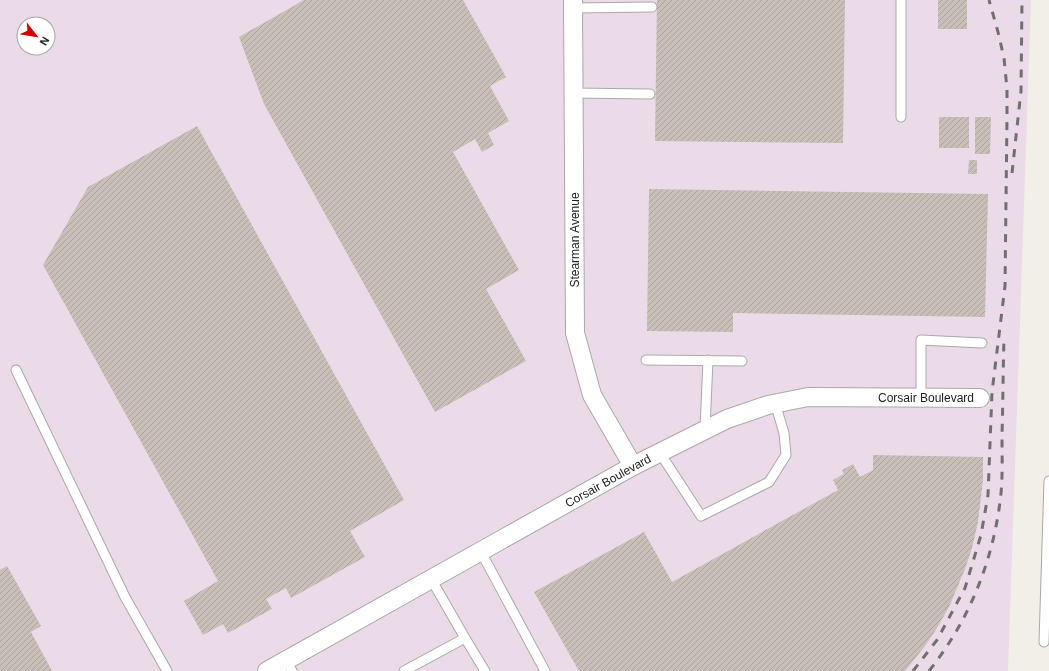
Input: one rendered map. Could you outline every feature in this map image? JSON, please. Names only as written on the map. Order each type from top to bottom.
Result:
[{"type":"street","name":"Stearman Avenue","points":[[573,4],[575,333],[592,395],[633,466]]},
{"type":"street","name":"Corsair Boulevard","points":[[267,671],[289,666],[431,579],[633,466],[727,419],[775,403],[808,397],[980,398]]},
{"type":"lane","points":[[901,0],[901,117]]},
{"type":"lane","points":[[573,4],[652,7]]},
{"type":"lane","points":[[574,93],[650,94]]},
{"type":"lane","points":[[921,398],[921,340],[982,343]]},
{"type":"lane","points":[[646,360],[742,361]]},
{"type":"lane","points":[[705,429],[708,360]]},
{"type":"lane","points":[[16,370],[125,597],[167,671]]},
{"type":"lane","points":[[660,453],[701,516],[769,482],[786,455],[784,433],[775,403]]},
{"type":"lane","points":[[1044,642],[1049,481]]},
{"type":"lane","points":[[481,552],[545,671]]},
{"type":"lane","points":[[431,579],[485,671]]},
{"type":"lane","points":[[404,671],[415,669],[465,638]]},
{"type":"shaded area","points":[[0,0],[1031,0],[1008,671],[0,671]]},
{"type":"building","points":[[304,0],[463,0],[506,77],[490,86],[509,121],[488,133],[494,145],[482,152],[475,139],[453,152],[519,270],[486,289],[526,361],[435,412],[264,104],[239,37]]},
{"type":"building","points":[[657,0],[845,0],[843,143],[655,141]]},
{"type":"building","points":[[938,0],[967,0],[967,29],[938,29]]},
{"type":"building","points":[[939,117],[969,117],[969,148],[939,148]]},
{"type":"building","points":[[975,117],[991,117],[990,154],[975,154]]},
{"type":"building","points":[[197,126],[404,500],[350,531],[365,557],[291,598],[286,588],[266,599],[272,609],[228,633],[223,624],[203,635],[184,601],[218,581],[43,265],[88,187]]},
{"type":"building","points":[[969,160],[977,160],[977,174],[968,174]]},
{"type":"building","points":[[649,189],[988,194],[985,317],[733,313],[733,332],[647,331]]},
{"type":"building","points":[[873,455],[983,457],[983,480],[978,522],[965,569],[949,607],[937,628],[905,671],[579,671],[534,592],[644,532],[672,582],[838,490],[833,480],[844,474],[842,470],[853,464],[860,477],[873,470]]},
{"type":"building","points":[[7,566],[41,626],[31,632],[52,671],[0,671],[0,570]]},
{"type":"railway","points":[[913,671],[937,640],[965,588],[981,535],[988,495],[992,392],[1005,286],[1007,117],[1007,89],[1004,58],[989,0]]},
{"type":"railway","points":[[1012,173],[1021,91],[1022,0]]},
{"type":"railway","points":[[929,671],[955,633],[966,612],[976,591],[991,548],[1001,494],[1004,338]]}]
